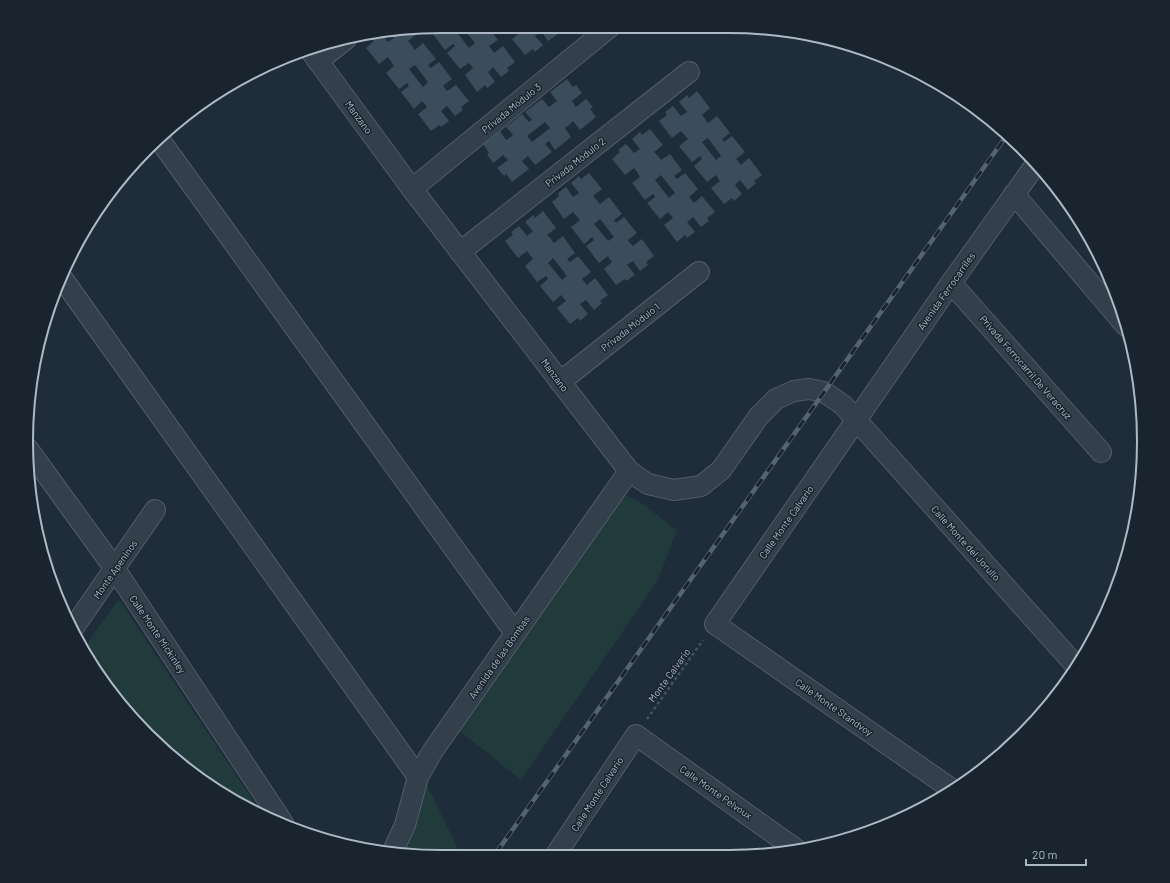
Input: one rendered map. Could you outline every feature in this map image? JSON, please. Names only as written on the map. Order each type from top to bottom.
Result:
[{"type":"street","name":"Privada Módulo 3","points":[[412,189],[602,33]]},
{"type":"street","name":"Manzano","points":[[314,55],[412,189],[629,471],[648,484],[674,490],[701,486],[721,470],[758,416],[776,400],[794,391],[809,389],[824,392],[843,404],[856,419]]},
{"type":"street","name":"Privada Módulo 2","points":[[460,252],[689,72]]},
{"type":"street","points":[[162,144],[515,633]]},
{"type":"street","name":"Avenida Ferrocarriles","points":[[856,419],[1033,169]]},
{"type":"street","points":[[1014,194],[1116,315]]},
{"type":"street","name":"Privada Módulo 1","points":[[560,382],[699,272]]},
{"type":"street","points":[[65,282],[418,777]]},
{"type":"street","name":"Privada Ferrocarril De Veracruz","points":[[952,282],[1101,452]]},
{"type":"street","name":"Calle Monte Calvario","points":[[715,624],[856,419]]},
{"type":"street","name":"Calle Monte del Jorullo","points":[[856,419],[1072,662]]},
{"type":"street","name":"Calle Monte Mickinley","points":[[34,459],[115,569],[278,816]]},
{"type":"street","name":"Avenida de las Bombas","points":[[395,847],[405,825],[418,777],[432,752],[629,471]]},
{"type":"street","name":"Monte Apeninos","points":[[76,624],[155,510]]},
{"type":"street","name":"Calle Monte Standvoy","points":[[715,624],[947,786]]},
{"type":"street","name":"Calle Monte Calvario","points":[[559,850],[636,735]]},
{"type":"street","name":"Calle Monte Pelvoux","points":[[636,735],[791,845]]},
{"type":"path","name":"Monte Calvario","points":[[636,735],[715,624]]},
{"type":"green space","points":[[621,493],[640,502],[677,530],[658,580],[521,780],[456,728]]},
{"type":"green space","points":[[119,600],[256,805],[215,781],[172,749],[134,711],[117,690],[87,644]]},
{"type":"green space","points":[[426,783],[459,850],[401,848]]},
{"type":"building","points":[[432,33],[457,33],[469,48],[475,43],[467,33],[492,33],[498,40],[489,46],[494,53],[503,46],[515,62],[507,68],[509,71],[501,77],[493,67],[488,72],[495,82],[487,88],[485,85],[477,92],[465,75],[473,68],[470,64],[469,63],[460,69],[447,53],[455,46],[453,44],[445,50]]},
{"type":"building","points":[[520,33],[539,33],[535,36],[543,45],[535,52],[533,49],[525,55],[512,39]]},
{"type":"building","points":[[542,33],[556,33],[557,35],[548,41]]},
{"type":"building","points":[[417,34],[408,41],[415,50],[423,43],[436,59],[428,65],[431,68],[439,62],[452,79],[443,86],[447,91],[456,85],[469,101],[461,107],[463,110],[455,116],[447,106],[441,111],[449,121],[441,127],[439,125],[431,131],[418,114],[427,107],[422,101],[414,109],[401,92],[409,86],[407,83],[399,89],[386,73],[394,66],[388,57],[379,64],[366,48],[374,41],[372,39],[384,37],[388,42],[394,38],[392,36]],"holes":[[[415,65],[428,82],[423,87],[409,69]]]},
{"type":"building","points":[[567,79],[573,87],[576,85],[582,93],[572,101],[576,107],[586,99],[593,107],[590,109],[596,117],[580,130],[573,121],[565,128],[571,137],[555,150],[549,141],[545,144],[552,152],[535,165],[528,156],[522,161],[529,169],[512,182],[506,174],[504,176],[497,168],[508,160],[503,155],[493,163],[483,144],[500,131],[506,140],[511,137],[513,135],[506,127],[522,114],[529,122],[532,120],[525,112],[542,99],[549,107],[557,101],[550,92]],"holes":[[[545,122],[550,128],[532,142],[527,136]]]},
{"type":"building","points":[[697,91],[710,108],[702,115],[708,123],[717,116],[730,133],[722,139],[724,142],[732,136],[745,152],[736,159],[741,165],[749,158],[762,175],[754,181],[756,183],[748,190],[740,180],[735,185],[742,194],[734,201],[732,198],[724,204],[711,188],[720,181],[716,175],[707,182],[694,166],[702,159],[700,156],[692,162],[679,146],[688,139],[681,131],[672,138],[659,121],[667,115],[665,112],[673,106],[681,116],[687,112],[679,102],[687,95],[689,98]],"holes":[[[708,138],[721,156],[716,160],[702,142]]]},
{"type":"building","points":[[650,129],[663,145],[654,152],[661,160],[670,154],[682,170],[674,176],[677,179],[685,173],[698,189],[689,197],[694,203],[702,196],[715,212],[707,218],[709,221],[701,227],[693,217],[687,222],[695,232],[687,238],[685,235],[677,242],[664,225],[673,218],[670,214],[668,212],[660,219],[647,203],[655,197],[654,195],[653,194],[645,200],[632,183],[640,177],[634,168],[625,175],[612,159],[620,152],[618,150],[626,144],[634,153],[640,149],[632,139],[640,132],[642,135]],"holes":[[[661,175],[675,193],[669,198],[655,180]]]},
{"type":"building","points":[[589,173],[602,189],[593,196],[600,204],[609,197],[622,214],[614,220],[616,223],[624,217],[637,233],[628,240],[629,242],[633,246],[642,239],[654,256],[646,262],[648,265],[640,271],[633,261],[627,265],[635,275],[616,285],[604,269],[612,262],[608,256],[599,263],[586,246],[594,240],[592,237],[584,244],[571,227],[580,220],[573,212],[564,219],[552,202],[559,196],[558,193],[566,187],[573,197],[579,193],[571,183],[579,176],[581,179]],"holes":[[[600,219],[614,237],[608,241],[594,224]]]},
{"type":"building","points":[[543,211],[556,228],[547,235],[554,243],[563,236],[575,253],[567,259],[570,262],[578,256],[591,272],[582,279],[587,285],[595,278],[608,295],[600,301],[602,303],[594,310],[586,300],[580,304],[588,314],[580,321],[578,318],[570,324],[557,308],[566,301],[561,295],[553,302],[540,286],[548,279],[546,276],[537,282],[525,266],[533,259],[527,251],[518,258],[505,241],[513,235],[511,232],[519,226],[527,236],[533,231],[525,222],[533,215],[535,218]],"holes":[[[553,258],[567,276],[562,280],[548,263]]]},
{"type":"railway","points":[[498,850],[1004,140]]}]
